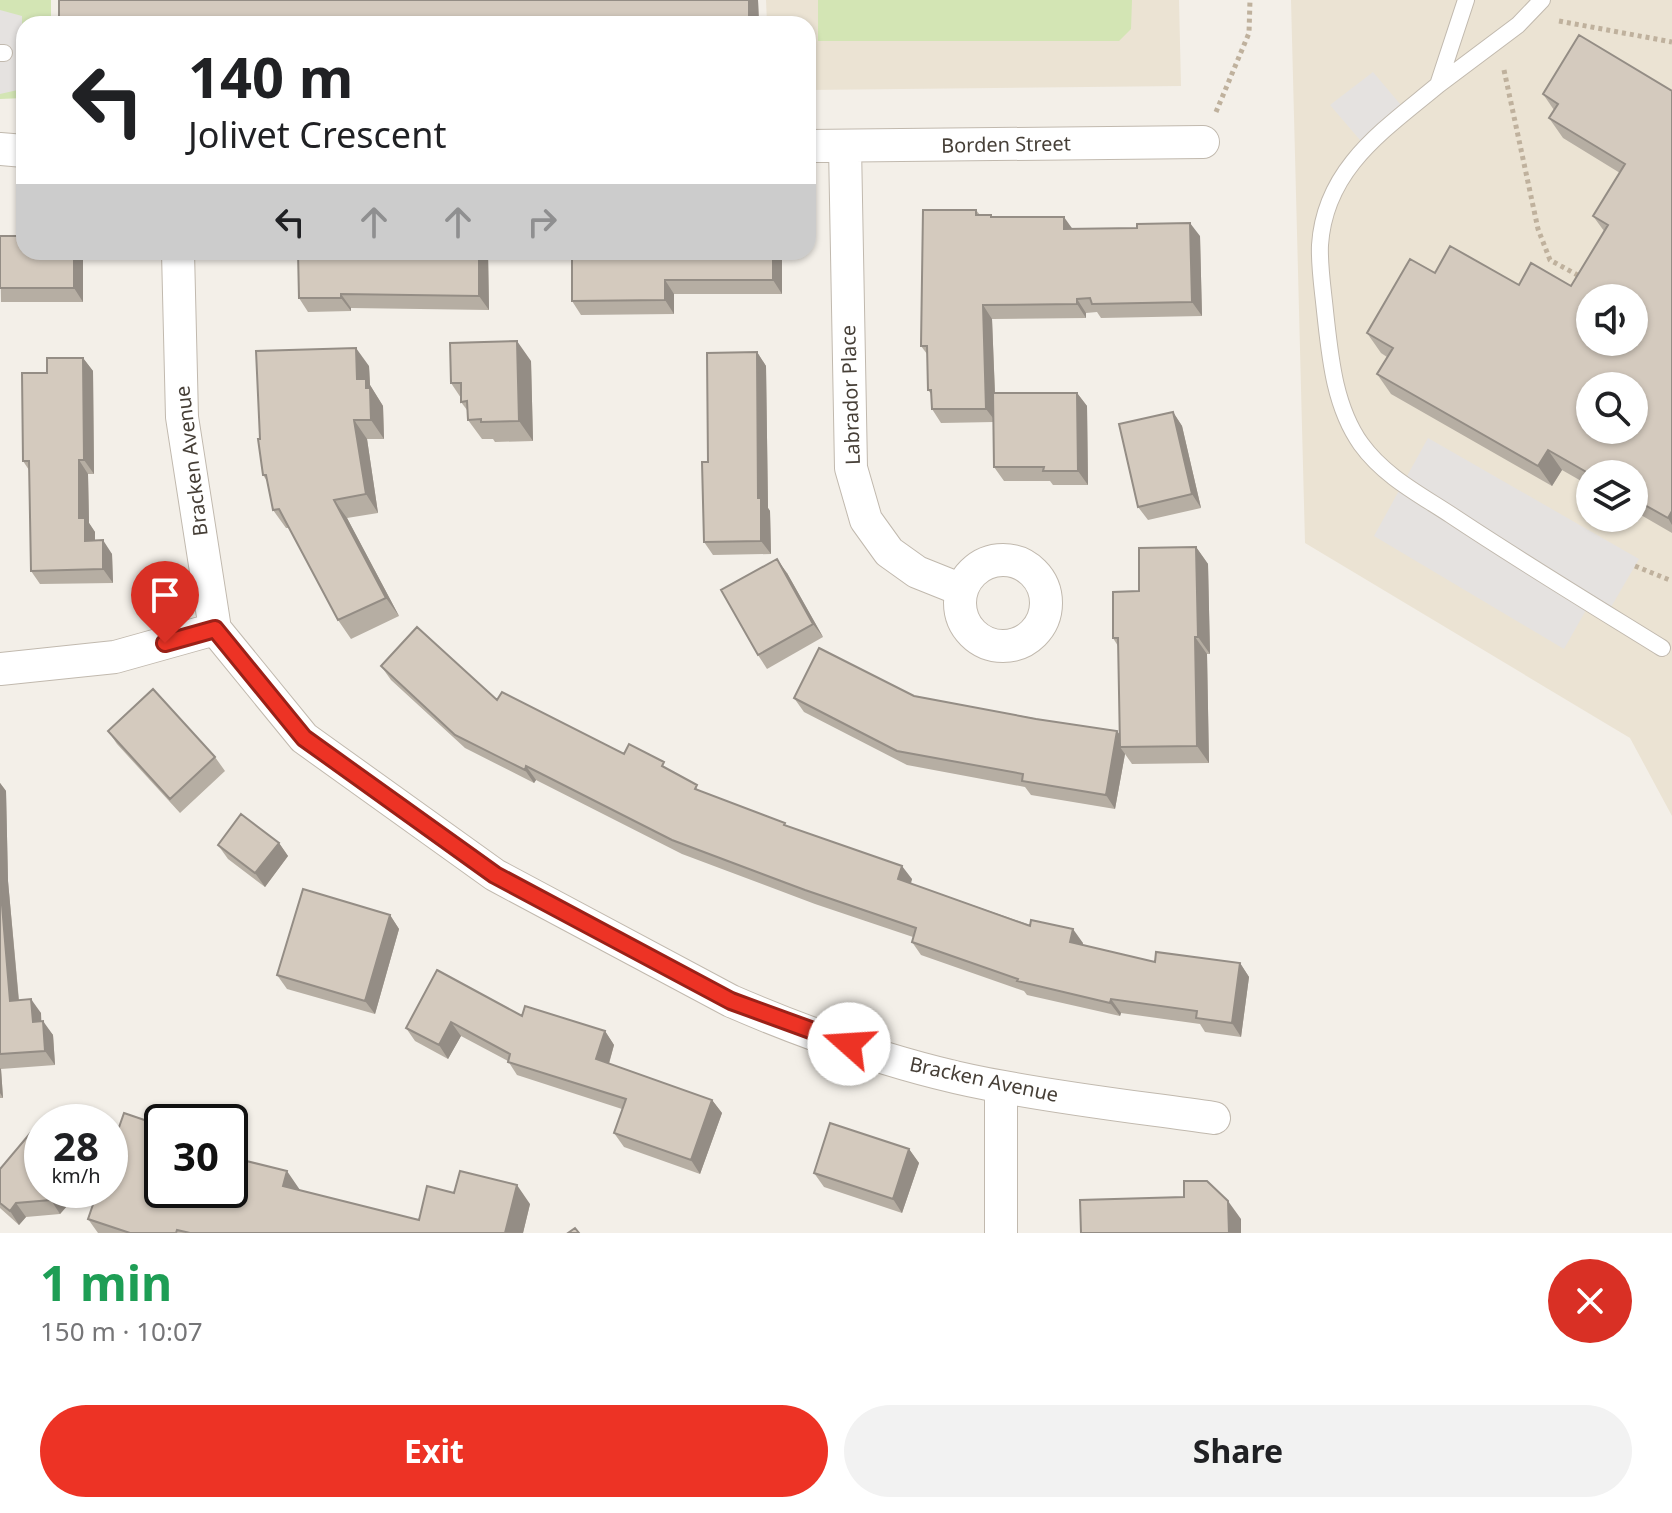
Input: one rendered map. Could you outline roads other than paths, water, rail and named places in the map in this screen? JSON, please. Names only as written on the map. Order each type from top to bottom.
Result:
[{"type":"street","name":"Borden Street","points":[[816,146],[1203,142]]},
{"type":"street","name":"Labrador Place","points":[[845,146],[851,468],[866,520],[889,552],[917,572],[962,590]]},
{"type":"street","name":"Bracken Avenue","points":[[178,260],[182,417],[215,629],[304,738],[495,875],[754,1011],[904,1063],[1001,1087],[1214,1118]]},
{"type":"street","points":[[0,669],[115,657],[215,629]]},
{"type":"street","points":[[1001,1087],[1001,1233]]},
{"type":"lane","points":[[1438,85],[1466,0]]},
{"type":"lane","points":[[1542,0],[1498,41],[1375,137],[1345,169],[1327,205],[1320,245],[1331,360],[1342,407],[1360,443],[1387,473],[1662,648]]}]
